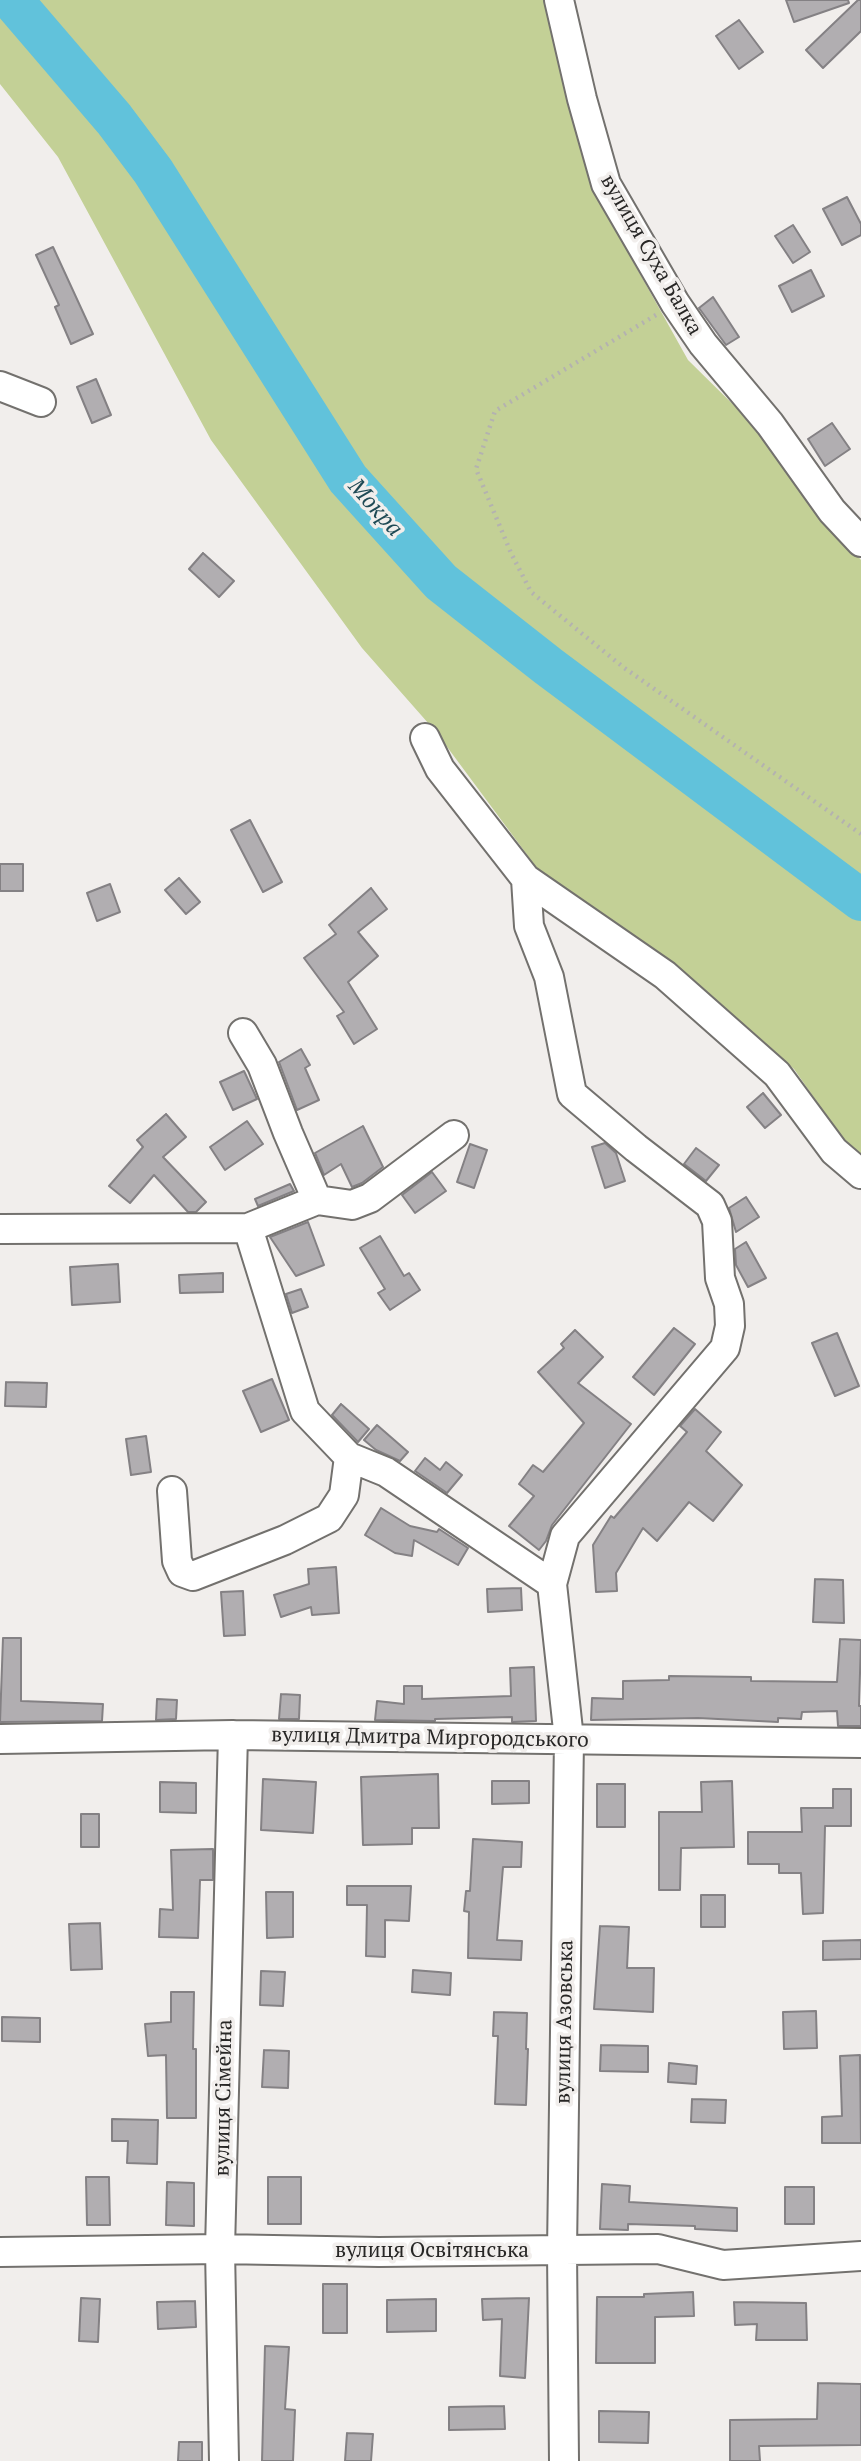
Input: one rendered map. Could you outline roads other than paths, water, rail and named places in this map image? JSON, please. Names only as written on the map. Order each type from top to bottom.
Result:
[{"type":"street","name":"вулиця Суха Балка","points":[[559,0],[582,99],[607,184],[675,303],[703,344],[771,424],[832,511],[861,542]]},
{"type":"street","points":[[0,386],[41,402]]},
{"type":"street","points":[[425,738],[440,769],[526,879],[665,975],[777,1074],[834,1151],[861,1174]]},
{"type":"street","points":[[248,1228],[305,1411],[349,1457],[386,1472],[552,1584],[565,1536],[725,1348],[730,1326],[729,1304],[720,1278],[717,1221],[710,1205],[572,1094],[549,977],[529,926],[526,879]]},
{"type":"street","points":[[243,1033],[261,1065],[317,1200]]},
{"type":"street","points":[[0,1229],[248,1228],[317,1200],[352,1205],[370,1198],[454,1135]]},
{"type":"street","points":[[172,1491],[177,1561],[182,1572],[193,1576],[285,1540],[330,1518],[344,1495],[349,1457]]},
{"type":"street","name":"вулиця Азовська","points":[[552,1584],[569,1739],[562,2251],[564,2461]]},
{"type":"street","name":"вулиця Дмитра Миргородського","points":[[0,1739],[233,1735],[861,1743]]},
{"type":"street","name":"вулиця Сімейна","points":[[224,2461],[220,2249],[233,1735]]},
{"type":"street","name":"вулиця Освітянська","points":[[0,2252],[658,2249],[723,2265],[861,2256]]},
{"type":"waterway","name":"Мокра","points":[[12,0],[114,119],[153,171],[348,479],[441,582],[548,666],[861,900]]}]
